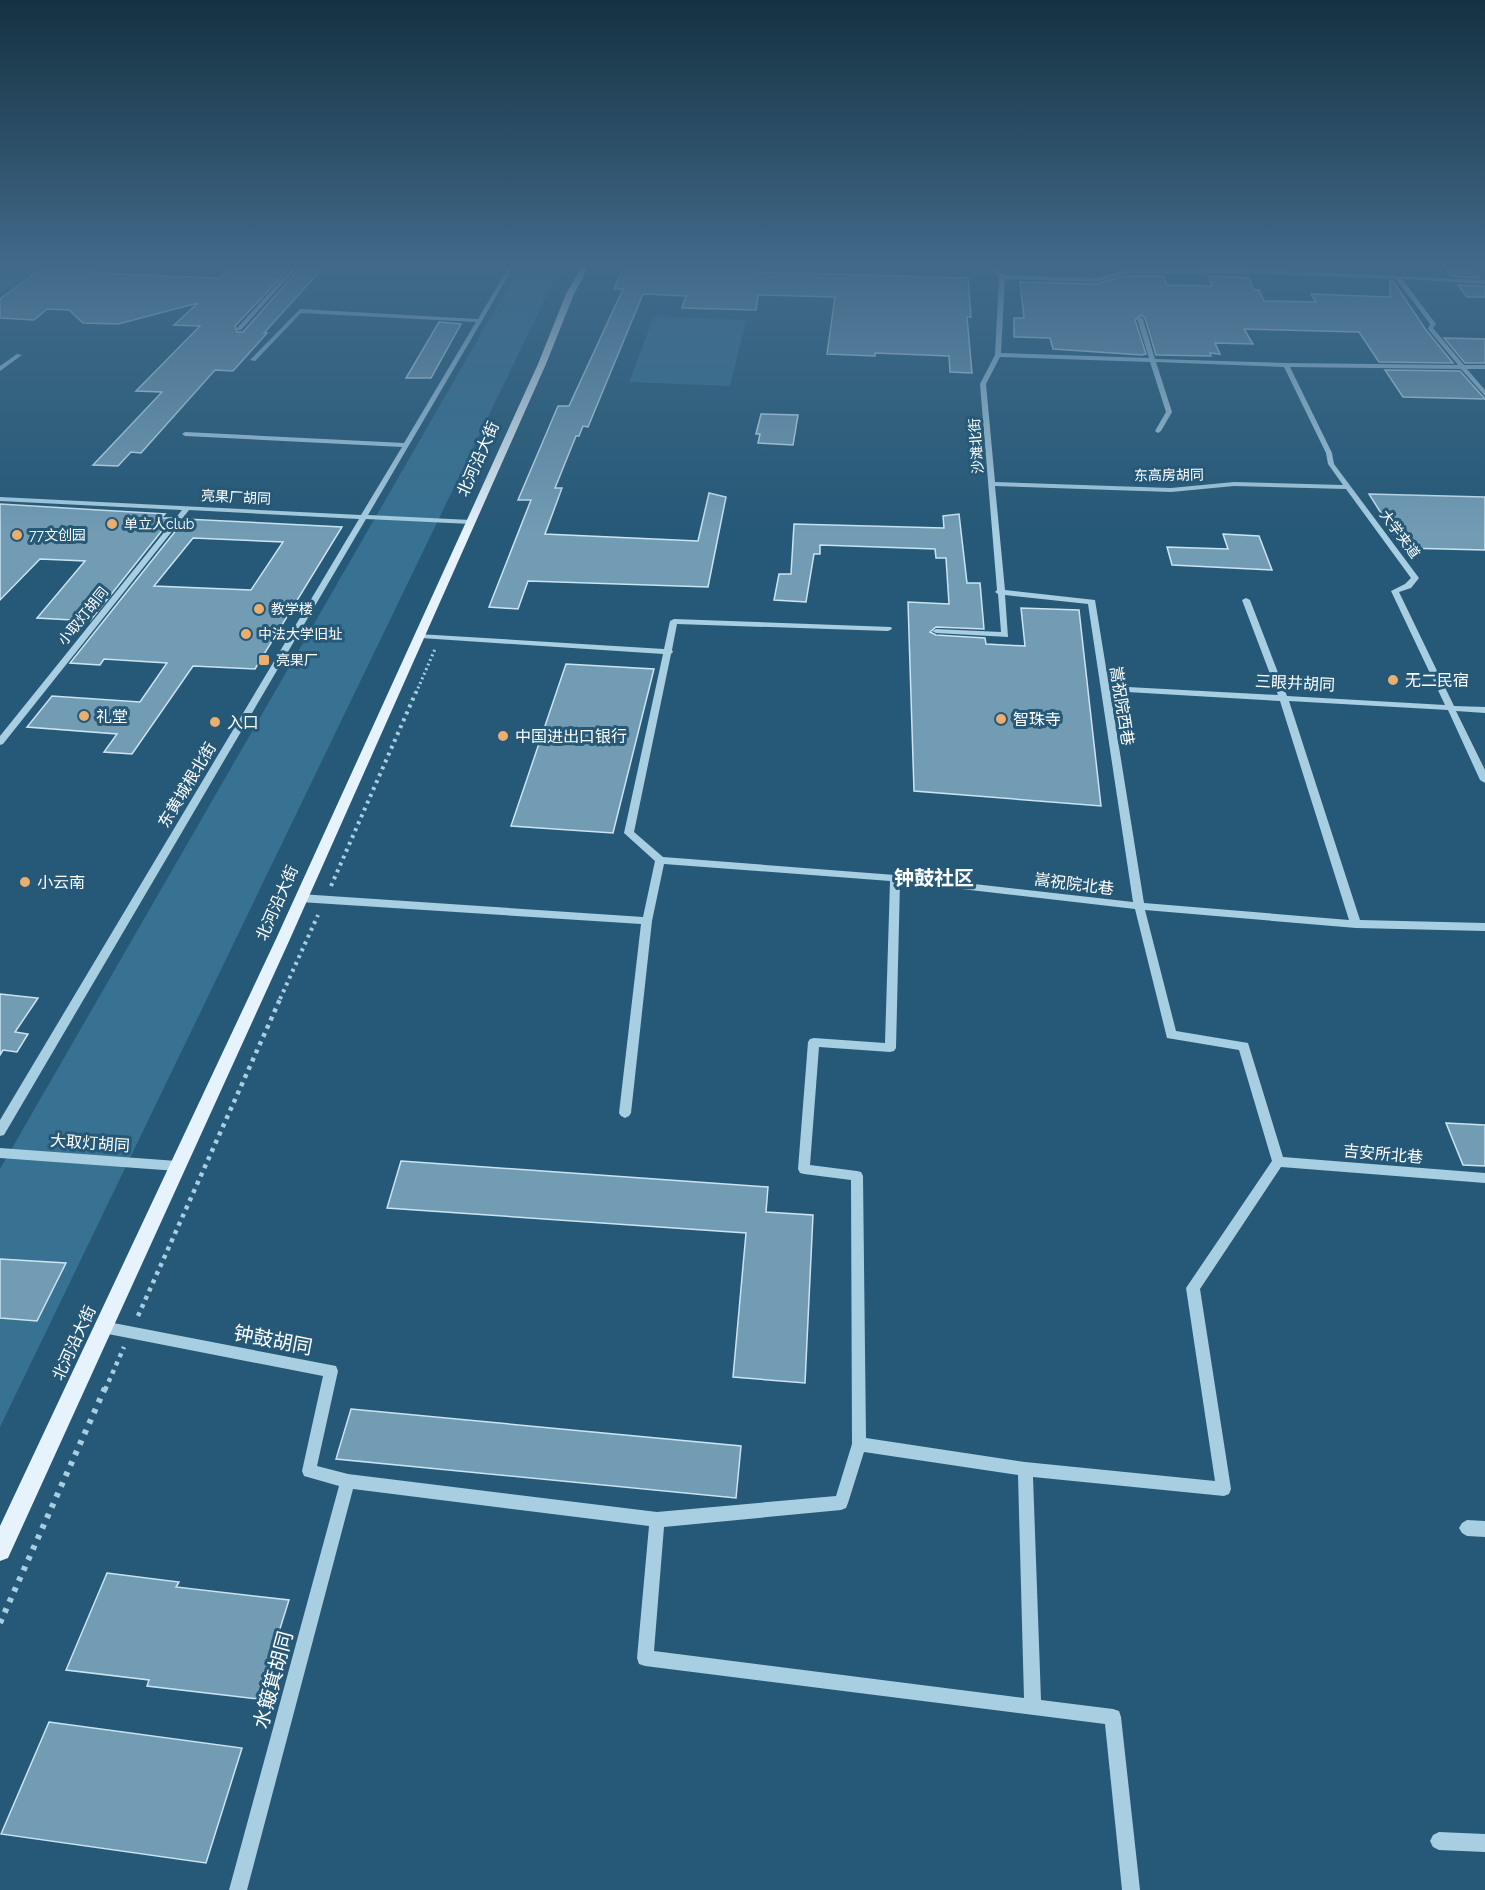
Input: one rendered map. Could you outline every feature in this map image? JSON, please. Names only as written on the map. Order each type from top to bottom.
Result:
[{"type":"main road","name":"北河沿大街","points":[[0,1550],[283,939],[545,356]]},
{"type":"street","points":[[0,369],[16,356]]},
{"type":"street","points":[[253,360],[257,356]]},
{"type":"street","name":"东黄城根北街","points":[[0,1131],[459,356]]},
{"type":"street","name":"沙滩北街","points":[[936,631],[1005,635],[999,592],[983,384],[997,356]]},
{"type":"street","points":[[1034,356],[1286,365],[1485,367]]},
{"type":"street","points":[[1149,356],[1169,412],[1158,432]]},
{"type":"street","points":[[1452,356],[1485,394]]},
{"type":"street","name":"大学夹道","points":[[1286,365],[1329,453],[1331,464],[1415,578],[1408,586],[1395,591],[1485,780]]},
{"type":"street","points":[[185,434],[405,445]]},
{"type":"street","name":"东高房胡同","points":[[991,483],[1171,490],[1233,484],[1348,487]]},
{"type":"street","name":"亮果厂胡同","points":[[0,499],[471,522]]},
{"type":"street","name":"小取灯胡同","points":[[0,742],[188,507]]},
{"type":"street","name":"嵩祝院西巷","points":[[999,592],[1092,602],[1139,906],[1171,1035],[1244,1046],[1278,1162]]},
{"type":"street","points":[[1246,600],[1283,697],[1356,924]]},
{"type":"street","points":[[625,1113],[647,921],[660,860],[629,833],[674,621],[888,629]]},
{"type":"street","points":[[421,636],[669,652]]},
{"type":"street","name":"三眼井胡同","points":[[1104,688],[1485,710]]},
{"type":"street","name":"嵩祝院北巷","points":[[660,860],[895,878],[1139,906],[1356,924],[1485,927]]},
{"type":"street","points":[[348,1481],[657,1520],[841,1503],[859,1444],[857,1176],[804,1169],[814,1042],[890,1048],[895,878]]},
{"type":"street","points":[[300,898],[647,921]]},
{"type":"street","name":"大取灯胡同","points":[[0,1153],[177,1166]]},
{"type":"street","points":[[859,1444],[1025,1469],[1224,1489],[1193,1288],[1278,1162]]},
{"type":"street","name":"吉安所北巷","points":[[1278,1162],[1485,1178]]},
{"type":"street","name":"钟鼓胡同","points":[[103,1327],[331,1371],[309,1471],[348,1481]]},
{"type":"street","points":[[1025,1469],[1033,1707]]},
{"type":"street","name":"水簸箕胡同","points":[[238,1890],[348,1481]]},
{"type":"street","points":[[657,1520],[645,1658],[1113,1717],[1131,1890]]},
{"type":"street","points":[[1467,1528],[1485,1529]]},
{"type":"street","points":[[1439,1841],[1485,1843]]},
{"type":"shaded area","points":[[468,356],[517,356],[0,1427],[0,1169]]},
{"type":"shaded area","points":[[639,356],[737,356],[730,386],[629,382]]},
{"type":"building","points":[[170,356],[246,356],[233,371],[215,370],[141,453],[131,452],[118,466],[93,465],[162,392],[136,391]]},
{"type":"building","points":[[419,356],[443,356],[431,378],[406,378]]},
{"type":"building","points":[[592,356],[617,356],[588,427],[583,426],[579,436],[576,436],[555,488],[562,488],[545,534],[698,541],[709,493],[726,497],[708,587],[528,581],[518,609],[489,607],[531,500],[518,500],[558,406],[569,406]]},
{"type":"building","points":[[949,356],[970,356],[972,373],[950,372]]},
{"type":"building","points":[[1375,356],[1447,356],[1453,363],[1379,362]]},
{"type":"building","points":[[1459,356],[1485,356],[1485,363],[1465,363]]},
{"type":"building","points":[[1385,370],[1460,371],[1485,399],[1403,397]]},
{"type":"building","points":[[761,414],[798,415],[793,445],[758,443],[760,434],[756,434]]},
{"type":"building","points":[[1369,494],[1485,497],[1485,550],[1403,548]]},
{"type":"building","points":[[0,504],[165,514],[161,518],[172,518],[90,621],[37,618],[85,561],[40,559],[0,600]]},
{"type":"building","name":"智珠寺","points":[[959,514],[967,583],[980,583],[984,629],[936,627],[930,632],[936,635],[985,638],[986,644],[1025,646],[1021,608],[1079,610],[1101,806],[914,791],[908,602],[949,604],[946,558],[936,558],[935,549],[820,545],[820,554],[814,554],[806,602],[774,600],[779,574],[791,574],[794,524],[944,528],[943,516]]},
{"type":"building","points":[[185,519],[342,527],[255,669],[193,666],[132,754],[104,752],[117,734],[27,727],[52,696],[140,702],[167,663],[104,659],[100,665],[70,663]],"holes":[[[193,538],[283,542],[251,590],[154,586]]]},
{"type":"building","points":[[1223,534],[1259,536],[1272,570],[1172,565],[1167,547],[1228,549]]},
{"type":"building","points":[[566,664],[654,669],[613,833],[511,826]]},
{"type":"building","points":[[0,994],[38,998],[15,1032],[28,1034],[17,1052],[3,1050],[0,1055]]},
{"type":"building","points":[[1446,1123],[1485,1125],[1485,1166],[1463,1165]]},
{"type":"building","points":[[401,1161],[768,1187],[766,1212],[813,1215],[805,1383],[733,1377],[746,1233],[387,1208]]},
{"type":"building","points":[[0,1259],[66,1263],[37,1321],[0,1318]]},
{"type":"building","points":[[351,1409],[741,1446],[736,1498],[336,1459]]},
{"type":"building","points":[[107,1573],[179,1582],[176,1587],[289,1600],[258,1699],[147,1686],[149,1680],[66,1670]]},
{"type":"building","points":[[49,1722],[242,1748],[206,1863],[1,1834]]},
{"type":"place","name":"单立人club","points":[[112,524]]},
{"type":"place","name":"77文创园","points":[[17,535]]},
{"type":"place","name":"教学楼","points":[[259,609]]},
{"type":"place","name":"中法大学旧址","points":[[246,634]]},
{"type":"place","name":"亮果厂","points":[[264,660]]},
{"type":"place","name":"无二民宿","points":[[1393,680]]},
{"type":"place","name":"礼堂","points":[[84,716]]},
{"type":"place","name":"智珠寺","points":[[1001,719]]},
{"type":"place","name":"入口","points":[[215,722]]},
{"type":"place","name":"中国进出口银行","points":[[503,736]]},
{"type":"place","name":"小云南","points":[[25,882]]},
{"type":"district","name":"钟鼓社区","points":[[934,878]]}]
